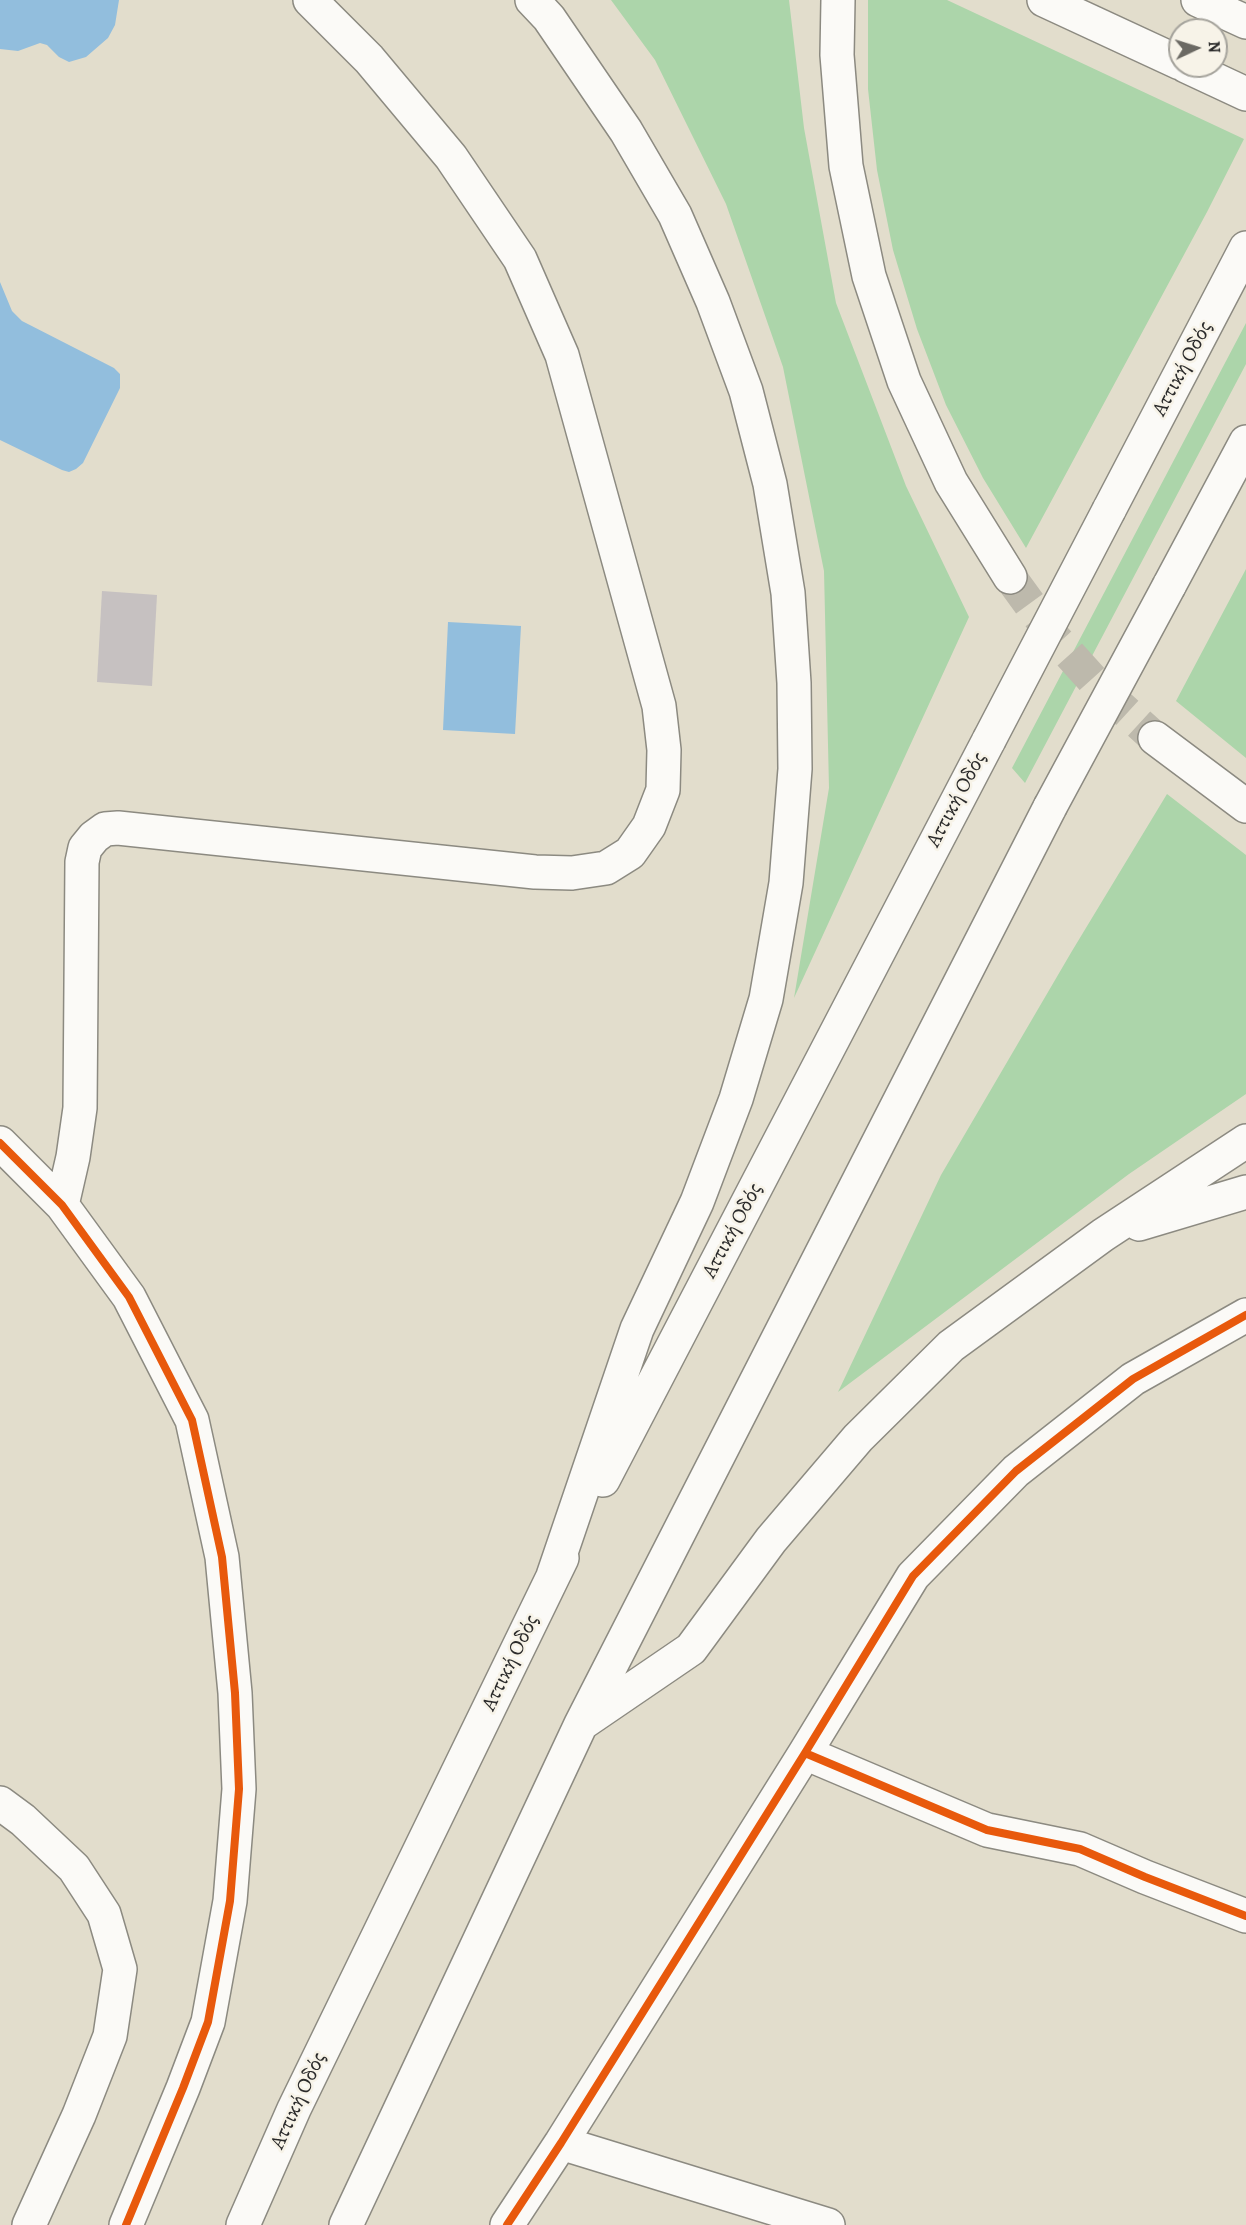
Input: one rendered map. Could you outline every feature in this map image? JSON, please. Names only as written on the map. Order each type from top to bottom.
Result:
[{"type":"main road","points":[[62,1205],[73,1157],[80,1107],[82,862],[85,848],[93,837],[105,829],[118,828],[535,872],[572,873],[606,868],[630,853],[649,826],[663,790],[664,750],[659,706],[562,355],[520,259],[451,157],[369,60],[310,0]]},
{"type":"main road","points":[[532,0],[549,18],[626,131],[675,215],[713,302],[746,391],[770,484],[788,593],[794,683],[795,769],[786,883],[765,999],[736,1099],[697,1202],[637,1329],[553,1576]]},
{"type":"main road","points":[[838,0],[837,55],[846,166],[869,276],[904,381],[951,483],[1010,577]]},
{"type":"main road","points":[[1044,0],[1168,57]]},
{"type":"main road","points":[[1198,0],[1246,22]]},
{"type":"main road","points":[[1212,78],[1246,94]]},
{"type":"main road","name":"Αττική Οδός","points":[[243,2225],[294,2109],[553,1576],[1246,248]]},
{"type":"main road","points":[[346,2225],[581,1724],[1050,807],[1246,442]]},
{"type":"main road","points":[[1155,738],[1246,806]]},
{"type":"main road","points":[[581,1724],[691,1649],[771,1540],[858,1438],[951,1346],[1103,1235],[1246,1141]]},
{"type":"main road","points":[[0,1143],[62,1205],[129,1297],[192,1420],[222,1557],[235,1693],[239,1789],[230,1901],[208,2022],[126,2225]]},
{"type":"main road","points":[[1103,1235],[1246,1192]]},
{"type":"main road","points":[[507,2225],[561,2143],[805,1753],[912,1576],[1016,1472],[1133,1379],[1246,1315]]},
{"type":"main road","points":[[805,1753],[987,1830],[1080,1850],[1246,1916]]},
{"type":"main road","points":[[0,1803],[23,1820],[74,1868],[104,1914],[120,1969],[110,2036],[80,2115],[29,2225]]},
{"type":"main road","points":[[561,2143],[828,2225]]},
{"type":"green space","points":[[611,0],[789,0],[804,128],[836,303],[906,486],[969,617],[794,998],[829,788],[824,571],[783,367],[726,204],[655,60]]},
{"type":"green space","points":[[868,0],[947,0],[1244,139],[1026,548],[983,478],[946,405],[917,329],[893,250],[877,170],[868,89]]},
{"type":"green space","points":[[1246,323],[1246,364],[1025,783],[1012,768]]},
{"type":"green space","points":[[1246,569],[1246,758],[1176,701]]},
{"type":"green space","points":[[1167,794],[1246,855],[1246,1094],[1129,1174],[838,1392],[941,1175]]},
{"type":"water","points":[[0,0],[119,0],[115,25],[108,38],[86,57],[69,62],[59,57],[47,45],[40,43],[18,51],[0,49]]},
{"type":"water","points":[[0,282],[12,311],[22,321],[114,368],[120,374],[120,388],[83,463],[69,472],[0,440]]},
{"type":"water","points":[[448,622],[521,626],[515,734],[443,730]]},
{"type":"building","points":[[102,591],[157,595],[152,686],[97,682]]},
{"type":"tunnel","points":[[1010,577],[1053,636],[1101,689],[1155,738]]},
{"type":"cycle path","points":[[0,1143],[62,1205],[129,1297],[192,1420],[222,1557],[235,1693],[239,1789],[230,1901],[208,2022],[126,2225]]},
{"type":"cycle path","points":[[507,2225],[561,2143],[805,1753],[913,1576],[1016,1471],[1133,1379],[1246,1315]]},
{"type":"cycle path","points":[[805,1753],[987,1830],[1080,1849],[1246,1916]]}]
